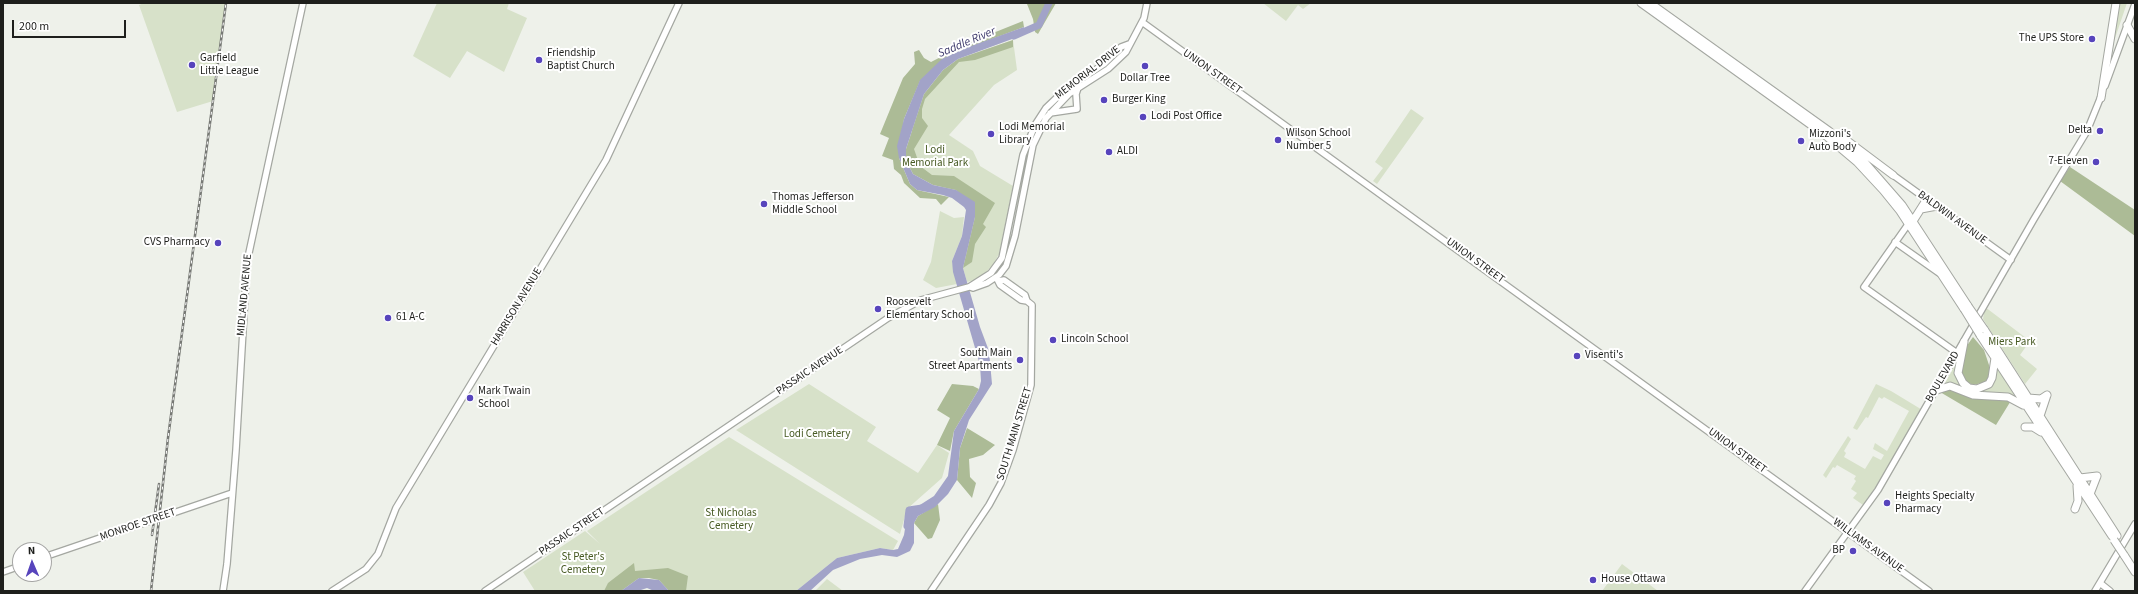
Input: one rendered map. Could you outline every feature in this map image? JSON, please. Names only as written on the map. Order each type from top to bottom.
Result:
[{"type":"highway","points":[[1641,3],[1840,146],[1877,182],[1911,222],[1940,274],[1966,308]]},
{"type":"highway","points":[[1650,3],[1829,131],[1877,174],[1911,222],[1966,308],[2040,416],[2095,513]]},
{"type":"highway","points":[[2101,98],[2116,3]]},
{"type":"highway","points":[[2128,22],[2135,39]]},
{"type":"highway","points":[[1829,131],[1854,145],[1893,175]]},
{"type":"highway","points":[[1911,222],[1927,199]]},
{"type":"highway","points":[[1921,209],[1937,206]]},
{"type":"highway","points":[[1982,332],[1995,358],[2044,434],[2090,494],[2135,572]]},
{"type":"highway","points":[[1964,342],[1958,373],[1963,383],[1969,388],[1977,389],[1989,384],[1992,378],[1995,358]]},
{"type":"highway","points":[[1936,390],[1947,386],[1973,395],[2008,397],[2028,408]]},
{"type":"highway","points":[[2028,398],[2039,399],[2047,395],[2040,416]]},
{"type":"highway","points":[[2028,408],[2028,417],[2025,427],[2033,427],[2044,434]]},
{"type":"highway","points":[[2077,479],[2097,476],[2090,494]]},
{"type":"highway","points":[[2077,479],[2078,501],[2075,510],[2086,506],[2095,513],[2116,538]]},
{"type":"highway","points":[[2125,553],[2135,564]]},
{"type":"street","name":"MIDLAND AVENUE","points":[[223,591],[232,493],[247,262],[303,3]]},
{"type":"street","name":"HARRISON AVENUE","points":[[332,591],[366,569],[378,554],[396,508],[606,160],[679,3]]},
{"type":"street","name":"MEMORIAL DRIVE","points":[[995,277],[1008,261],[1033,146],[1040,128],[1050,113],[1069,94],[1116,62],[1126,52],[1142,22],[1147,3]]},
{"type":"street","name":"BOULEVARD","points":[[1805,591],[1878,490],[2086,131],[2101,98],[2135,4]]},
{"type":"street","name":"UNION STREET","points":[[1142,22],[1806,502]]},
{"type":"street","name":"MEMORIAL DRIVE","points":[[995,277],[1002,258],[1023,155],[1031,133],[1040,116],[1066,89],[1104,64],[1121,46],[1129,44]]},
{"type":"street","points":[[1050,113],[1077,109],[1076,94],[1078,88]]},
{"type":"street","name":"BALDWIN AVENUE","points":[[1893,175],[2011,260]]},
{"type":"street","points":[[1911,222],[1895,242],[1864,287],[1957,354]]},
{"type":"street","points":[[1895,242],[1940,274]]},
{"type":"street","name":"PASSAIC AVENUE","points":[[660,472],[899,312],[928,298],[971,287],[995,277]]},
{"type":"street","name":"SOUTH MAIN STREET","points":[[931,591],[989,505],[1007,469],[1031,384],[1030,303],[1021,300],[1000,285],[995,277]]},
{"type":"street","name":"PASSAIC STREET","points":[[485,591],[660,472]]},
{"type":"street","name":"MONROE STREET","points":[[52,555],[232,493]]},
{"type":"street","name":"WILLIAMS AVENUE","points":[[1806,502],[1929,591]]},
{"type":"street","points":[[2095,591],[2135,524]]},
{"type":"street","points":[[2100,583],[2110,591]]},
{"type":"green space","points":[[144,3],[225,3],[213,101],[177,112],[139,5]]},
{"type":"green space","points":[[437,3],[509,3],[507,9],[527,18],[504,72],[467,51],[450,78],[413,56]]},
{"type":"green space","points":[[1056,3],[1038,34],[1035,32],[1033,19],[1027,4]]},
{"type":"green space","points":[[1263,3],[1311,3],[1303,9],[1298,5],[1286,21]]},
{"type":"green space","points":[[2119,3],[2127,3],[2110,53]]},
{"type":"green space","points":[[1023,21],[1024,27],[949,55],[920,81],[904,119],[899,158],[910,184],[917,190],[949,197],[941,205],[936,199],[920,198],[904,183],[901,175],[894,169],[893,160],[882,156],[889,138],[880,134],[903,78],[915,64],[914,52],[919,50],[924,58],[931,62],[968,43]]},
{"type":"green space","name":"Lodi Memorial Park","points":[[1013,40],[1017,70],[994,85],[949,135],[973,151],[980,166],[1013,186],[999,254],[993,265],[984,274],[975,280],[967,282],[963,268],[975,202],[913,174],[912,127],[924,94],[958,59]]},
{"type":"green space","points":[[1013,40],[1013,47],[975,60],[959,62],[925,99],[922,109],[922,118],[928,126],[914,149],[920,166],[932,175],[954,176],[995,203],[983,224],[986,227],[975,244],[972,262],[963,268],[975,217],[956,190],[933,185],[913,174],[906,160],[906,149],[924,94],[943,70],[958,59]]},
{"type":"green space","points":[[1411,109],[1424,118],[1377,184],[1373,181],[1383,168],[1375,162]]},
{"type":"green space","points":[[2070,167],[2135,210],[2135,236],[2060,181]]},
{"type":"green space","points":[[940,211],[954,218],[964,217],[962,236],[952,261],[957,284],[936,288],[923,280],[931,262]]},
{"type":"green space","name":"Miers Park","points":[[1985,307],[2030,341],[2020,355],[2037,369],[2025,384],[1983,319]]},
{"type":"green space","points":[[1973,337],[1984,350],[1990,373],[1986,382],[1973,385],[1965,381],[1961,376],[1961,365],[1966,347]]},
{"type":"green space","points":[[1956,363],[1956,376],[1961,385],[1983,390],[1997,367],[2016,397],[2008,394],[1975,393],[1952,384],[1945,383]]},
{"type":"green space","name":"Lodi Cemetery","points":[[809,384],[876,427],[867,441],[918,473],[937,445],[949,453],[942,478],[907,509],[900,534],[736,430]]},
{"type":"green space","points":[[952,384],[973,386],[979,389],[954,431],[950,451],[937,445],[950,418],[937,410]]},
{"type":"green space","points":[[1876,384],[1891,391],[1924,411],[1866,507],[1853,498],[1857,493],[1851,489],[1856,481],[1854,479],[1856,476],[1837,465],[1835,468],[1833,467],[1826,478],[1823,475],[1848,436],[1851,439],[1844,451],[1846,453],[1844,457],[1865,469],[1873,456],[1881,460],[1884,455],[1873,449],[1875,443],[1887,451],[1909,411],[1884,397],[1882,399],[1879,397],[1868,418],[1866,417],[1857,430],[1853,428]]},
{"type":"green space","points":[[1946,389],[2012,399],[1996,425],[1940,392]]},
{"type":"green space","points":[[967,428],[995,445],[983,455],[969,459],[970,477],[976,483],[972,498],[957,480],[960,448]]},
{"type":"green space","name":"St Nicholas Cemetery","points":[[729,437],[898,541],[893,550],[880,548],[837,558],[796,591],[669,591],[659,580],[639,578],[621,591],[535,591],[523,572],[585,531],[600,544],[587,531]]},
{"type":"green space","points":[[938,504],[940,520],[932,538],[928,539],[914,523],[918,516]]},
{"type":"green space","points":[[634,563],[635,571],[668,568],[688,576],[686,591],[669,591],[659,580],[639,578],[621,591],[604,591],[608,583]]},
{"type":"green space","points":[[1622,564],[1658,591],[1602,591]]},
{"type":"green space","points":[[827,579],[843,591],[815,591]]},
{"type":"water","points":[[1024,27],[1023,35],[958,59],[943,70],[924,94],[906,149],[906,160],[913,174],[933,185],[956,190],[975,202],[975,217],[963,268],[980,327],[989,351],[992,384],[969,420],[960,448],[957,480],[948,494],[935,507],[918,516],[914,523],[914,543],[910,551],[897,557],[882,555],[860,559],[833,570],[810,591],[796,591],[837,558],[880,548],[893,550],[898,549],[904,535],[907,516],[912,510],[934,496],[948,476],[954,431],[979,389],[981,381],[980,365],[953,272],[952,261],[962,236],[966,210],[952,198],[917,190],[910,184],[899,158],[897,146],[904,119],[920,80],[942,59],[963,49]]},
{"type":"water","points":[[639,578],[659,580],[669,591],[654,591],[647,588],[638,591],[621,591]]},
{"type":"waterway","name":"Saddle River","points":[[1014,36],[1039,25],[1049,3]]},
{"type":"waterway","name":"Saddle River","points":[[907,526],[909,510],[922,508]]},
{"type":"railway","points":[[151,591],[168,438],[226,3]]},
{"type":"railway","points":[[152,535],[159,484]]},
{"type":"place","name":"The UPS Store","points":[[2092,39]]},
{"type":"place","name":"Friendship Baptist Church","points":[[539,60]]},
{"type":"place","name":"Garfield Little League","points":[[192,65]]},
{"type":"place","name":"Dollar Tree","points":[[1145,66]]},
{"type":"place","name":"Burger King","points":[[1104,100]]},
{"type":"place","name":"Lodi Post Office","points":[[1143,117]]},
{"type":"place","name":"Delta","points":[[2100,131]]},
{"type":"place","name":"Lodi Memorial Library","points":[[991,134]]},
{"type":"place","name":"Wilson School Number 5","points":[[1278,140]]},
{"type":"place","name":"Mizzoni's Auto Body","points":[[1801,141]]},
{"type":"place","name":"ALDI","points":[[1109,152]]},
{"type":"place","name":"7-Eleven","points":[[2096,162]]},
{"type":"place","name":"Thomas Jefferson Middle School","points":[[764,204]]},
{"type":"place","name":"CVS Pharmacy","points":[[218,243]]},
{"type":"place","name":"Roosevelt Elementary School","points":[[878,309]]},
{"type":"place","name":"61 A-C","points":[[388,318]]},
{"type":"place","name":"Lincoln School","points":[[1053,340]]},
{"type":"place","name":"Visenti's","points":[[1577,356]]},
{"type":"place","name":"South Main Street Apartments","points":[[1020,360]]},
{"type":"place","name":"Mark Twain School","points":[[470,398]]},
{"type":"place","name":"Heights Specialty Pharmacy","points":[[1887,503]]},
{"type":"place","name":"BP","points":[[1853,551]]},
{"type":"place","name":"House Ottawa","points":[[1593,580]]},
{"type":"park label","name":"St Peter's Cemetery","points":[[583,564]]}]
